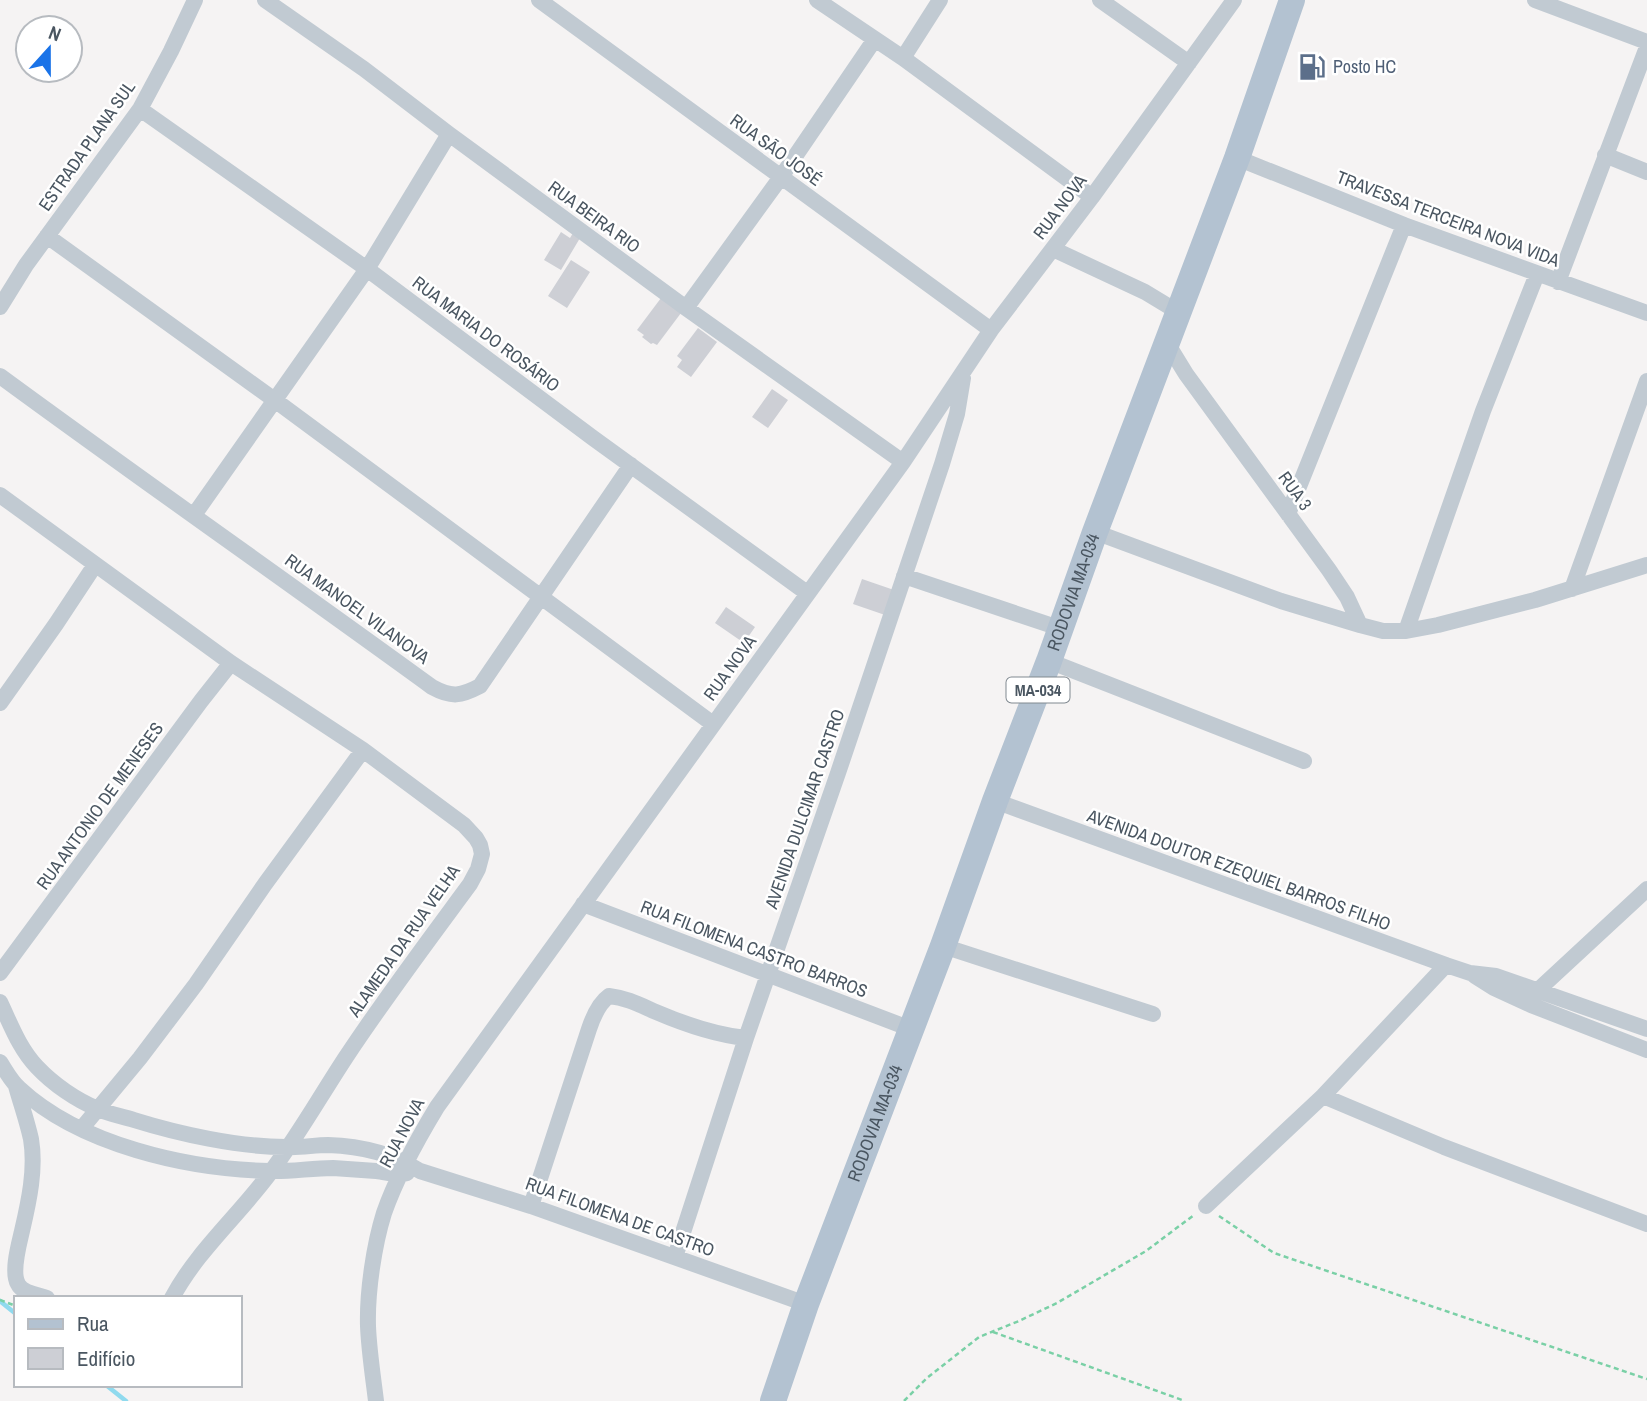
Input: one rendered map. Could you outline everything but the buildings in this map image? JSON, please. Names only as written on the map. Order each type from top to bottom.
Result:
[{"type":"main road","name":"RODOVIA MA-034","points":[[777,1390],[806,1304],[943,946],[1059,628],[1237,158],[1292,0]]},
{"type":"street","name":"ESTRADA PLANA SUL","points":[[0,307],[26,265],[140,108],[195,0]]},
{"type":"street","name":"RUA BEIRA RIO","points":[[265,0],[364,69],[686,308],[903,462]]},
{"type":"street","name":"RUA SÃO JOSÉ","points":[[539,0],[991,330]]},
{"type":"street","points":[[817,0],[904,58],[1092,197]]},
{"type":"street","points":[[904,58],[940,0]]},
{"type":"street","points":[[1100,0],[1189,63]]},
{"type":"street","name":"RUA NOVA","points":[[376,1398],[368,1324],[378,1238],[384,1214],[409,1169],[421,1133],[437,1107],[903,462],[991,330],[1092,197],[1234,0]]},
{"type":"street","points":[[1535,0],[1647,41]]},
{"type":"street","points":[[686,308],[781,177],[875,39]]},
{"type":"street","points":[[1558,282],[1647,47]]},
{"type":"street","name":"RUA MARIA DO ROSÁRIO","points":[[140,108],[367,269],[807,593]]},
{"type":"street","points":[[194,515],[367,269],[449,134]]},
{"type":"street","points":[[1605,155],[1647,172]]},
{"type":"street","name":"TRAVESSA TERCEIRA NOVA VIDA","points":[[1237,158],[1404,225],[1647,313]]},
{"type":"street","points":[[1288,514],[1404,225]]},
{"type":"street","points":[[47,236],[276,401],[713,724]]},
{"type":"street","points":[[1053,249],[1145,292],[1178,312]]},
{"type":"street","points":[[1406,631],[1483,411],[1537,274]]},
{"type":"street","name":"RUA 3","points":[[1167,343],[1186,374],[1335,579],[1360,625]]},
{"type":"street","name":"AVENIDA DULCIMAR CASTRO","points":[[675,1257],[746,1038],[942,464],[957,414],[964,371]]},
{"type":"street","name":"RUA MANOEL VILANOVA","points":[[0,376],[423,680],[443,693],[457,695],[480,686],[631,465]]},
{"type":"street","points":[[1572,589],[1647,381]]},
{"type":"street","name":"ALAMEDA DA RUA VELHA","points":[[0,495],[231,663],[363,750],[464,825],[476,838],[482,854],[470,884],[348,1055],[271,1171],[202,1255],[173,1296]]},
{"type":"street","points":[[1095,532],[1281,601],[1383,631],[1406,631],[1496,611],[1647,565]]},
{"type":"street","points":[[0,703],[95,565]]},
{"type":"street","points":[[904,576],[1059,628]]},
{"type":"street","points":[[1049,660],[1304,761]]},
{"type":"street","name":"RUA ANTONIO DE MENESES","points":[[0,973],[231,663]]},
{"type":"street","points":[[82,1128],[196,984],[363,750]]},
{"type":"street","name":"AVENIDA DOUTOR EZEQUIEL BARROS FILHO","points":[[995,802],[1446,965],[1471,973],[1496,976],[1647,1029]]},
{"type":"street","points":[[1537,991],[1647,889]]},
{"type":"street","name":"RUA FILOMENA CASTRO BARROS","points":[[583,904],[911,1029]]},
{"type":"street","points":[[943,946],[1153,1014]]},
{"type":"street","points":[[1206,1206],[1323,1096],[1446,965]]},
{"type":"street","name":"AVENIDA DOUTOR EZEQUIEL BARROS FILHO","points":[[1471,973],[1494,988],[1531,1005],[1647,1050]]},
{"type":"street","points":[[531,1206],[589,1028],[603,1001],[609,996],[628,1000],[700,1028],[746,1038]]},
{"type":"street","points":[[0,1002],[20,1045],[37,1066],[59,1087],[98,1109],[164,1129],[240,1143],[287,1147],[351,1147],[384,1155],[409,1169]]},
{"type":"street","points":[[0,1062],[16,1086],[47,1111],[99,1136],[151,1154],[202,1165],[271,1171],[331,1168],[409,1169]]},
{"type":"street","points":[[16,1086],[31,1139],[33,1166],[15,1276],[21,1289],[41,1296]]},
{"type":"street","points":[[1323,1096],[1444,1147],[1647,1224]]},
{"type":"street","name":"RUA FILOMENA DE CASTRO","points":[[409,1169],[531,1206],[806,1304]]},
{"type":"path","points":[[904,1401],[927,1378],[979,1337],[1057,1303],[1146,1251],[1206,1206],[1273,1253],[1647,1379]]},
{"type":"path","points":[[993,1332],[1185,1401]]},
{"type":"waterway","points":[[0,1301],[14,1312]]},
{"type":"waterway","points":[[108,1387],[126,1401]]},
{"type":"place","name":"Posto HC","points":[[1312,67]]}]
